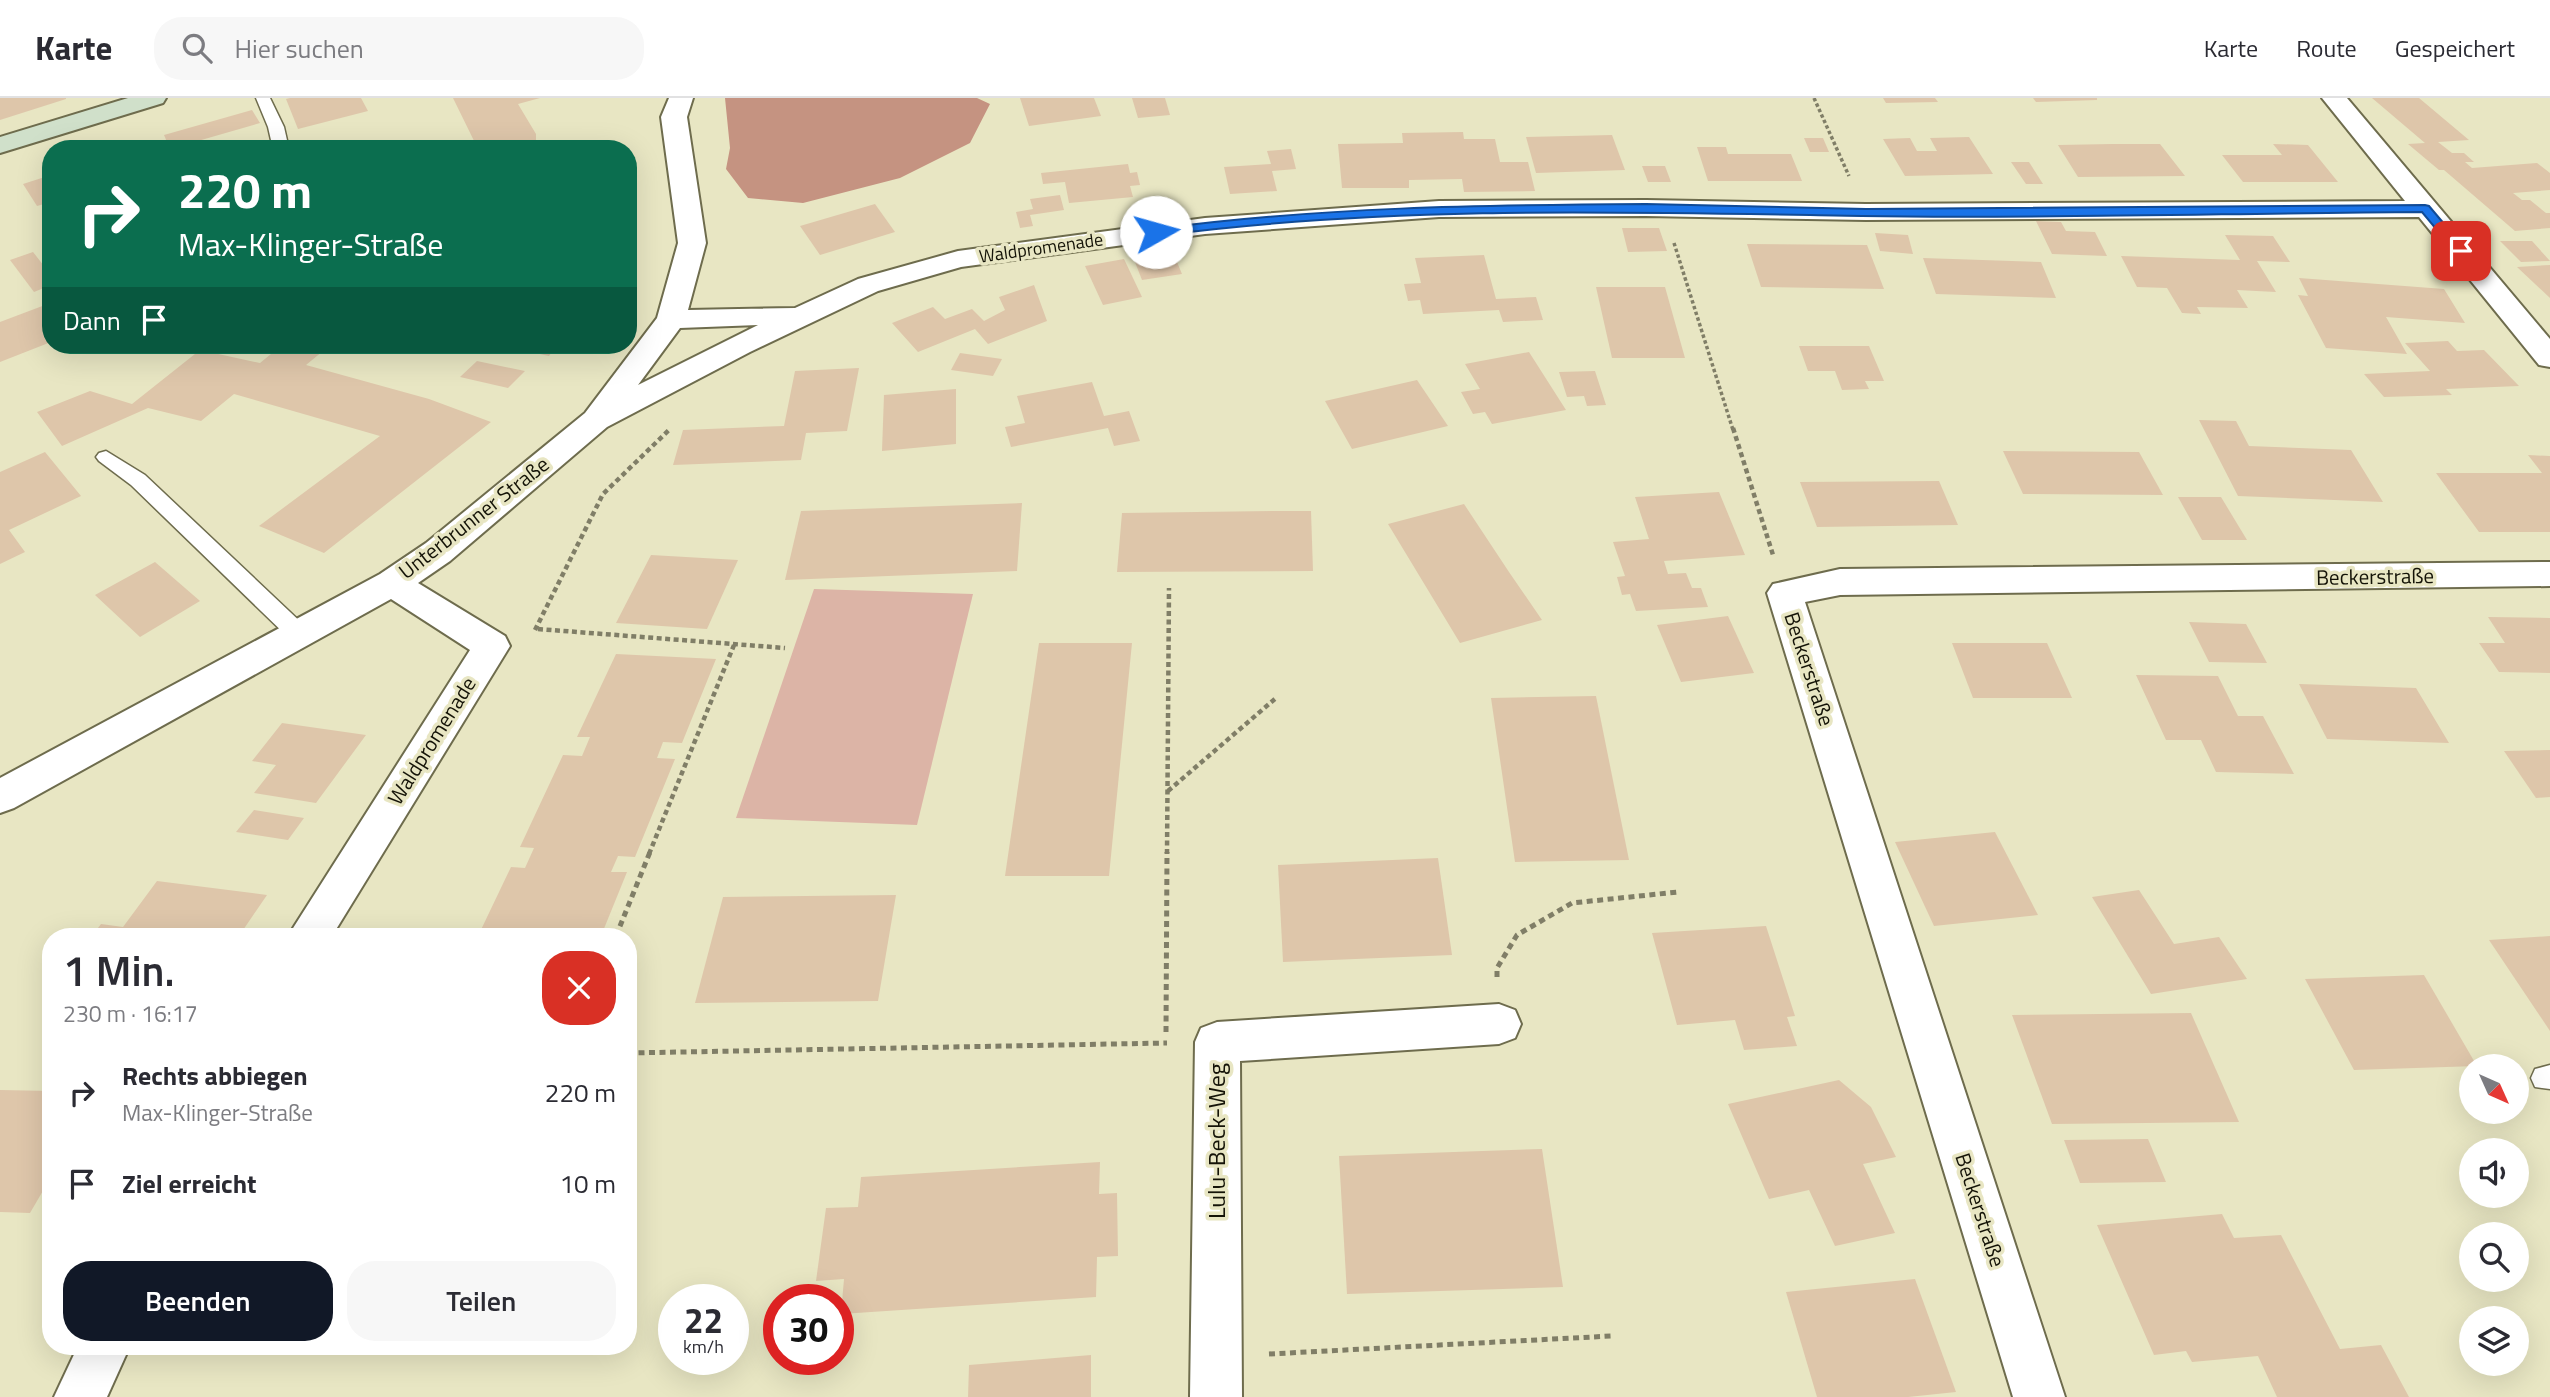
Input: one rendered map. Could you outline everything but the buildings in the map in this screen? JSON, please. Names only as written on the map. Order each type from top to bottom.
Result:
[{"type":"main road","points":[[0,145],[154,98]]},
{"type":"street","name":"Unterbrunner Straße","points":[[0,797],[393,583],[438,552],[596,420],[671,318],[692,243],[674,117],[681,98]]},
{"type":"street","points":[[2334,98],[2550,358]]},
{"type":"street","name":"Waldpromenade","points":[[596,420],[800,315],[868,285],[958,259],[1205,226],[1439,209],[1662,208],[1866,212],[2425,209]]},
{"type":"street","name":"Waldpromenade","points":[[671,318],[800,315]]},
{"type":"street","name":"Beckerstraße","points":[[2039,1397],[1785,593],[1840,582],[2550,574]]},
{"type":"street","points":[[393,583],[492,646]]},
{"type":"street","name":"Waldpromenade","points":[[314,928],[492,646]]},
{"type":"street","name":"Lulu-Beck-Weg","points":[[1216,1377],[1217,1042],[1499,1024]]},
{"type":"street","points":[[80,1397],[101,1355]]},
{"type":"lane","points":[[262,98],[276,127],[279,140]]},
{"type":"lane","points":[[106,457],[155,495],[299,634]]},
{"type":"path","points":[[1814,98],[1866,212]]},
{"type":"path","points":[[1662,208],[1785,593]]},
{"type":"path","points":[[538,629],[603,494],[671,428]]},
{"type":"path","points":[[1166,1043],[1169,588]]},
{"type":"path","points":[[492,646],[538,629],[785,648]]},
{"type":"path","points":[[619,928],[734,645]]},
{"type":"path","points":[[1167,792],[1276,698]]},
{"type":"path","points":[[1499,1024],[1497,968],[1517,935],[1572,903],[1678,892]]},
{"type":"path","points":[[637,1054],[1217,1042]]},
{"type":"path","points":[[1216,1377],[1611,1336]]},
{"type":"shaded area","points":[[725,98],[977,98],[990,104],[970,143],[900,178],[803,203],[748,198],[726,169],[730,148]]},
{"type":"shaded area","points":[[814,589],[973,594],[917,825],[736,818]]},
{"type":"route","points":[[1156,232],[1439,209],[1646,208],[1866,212],[2425,209],[2461,251]]}]
